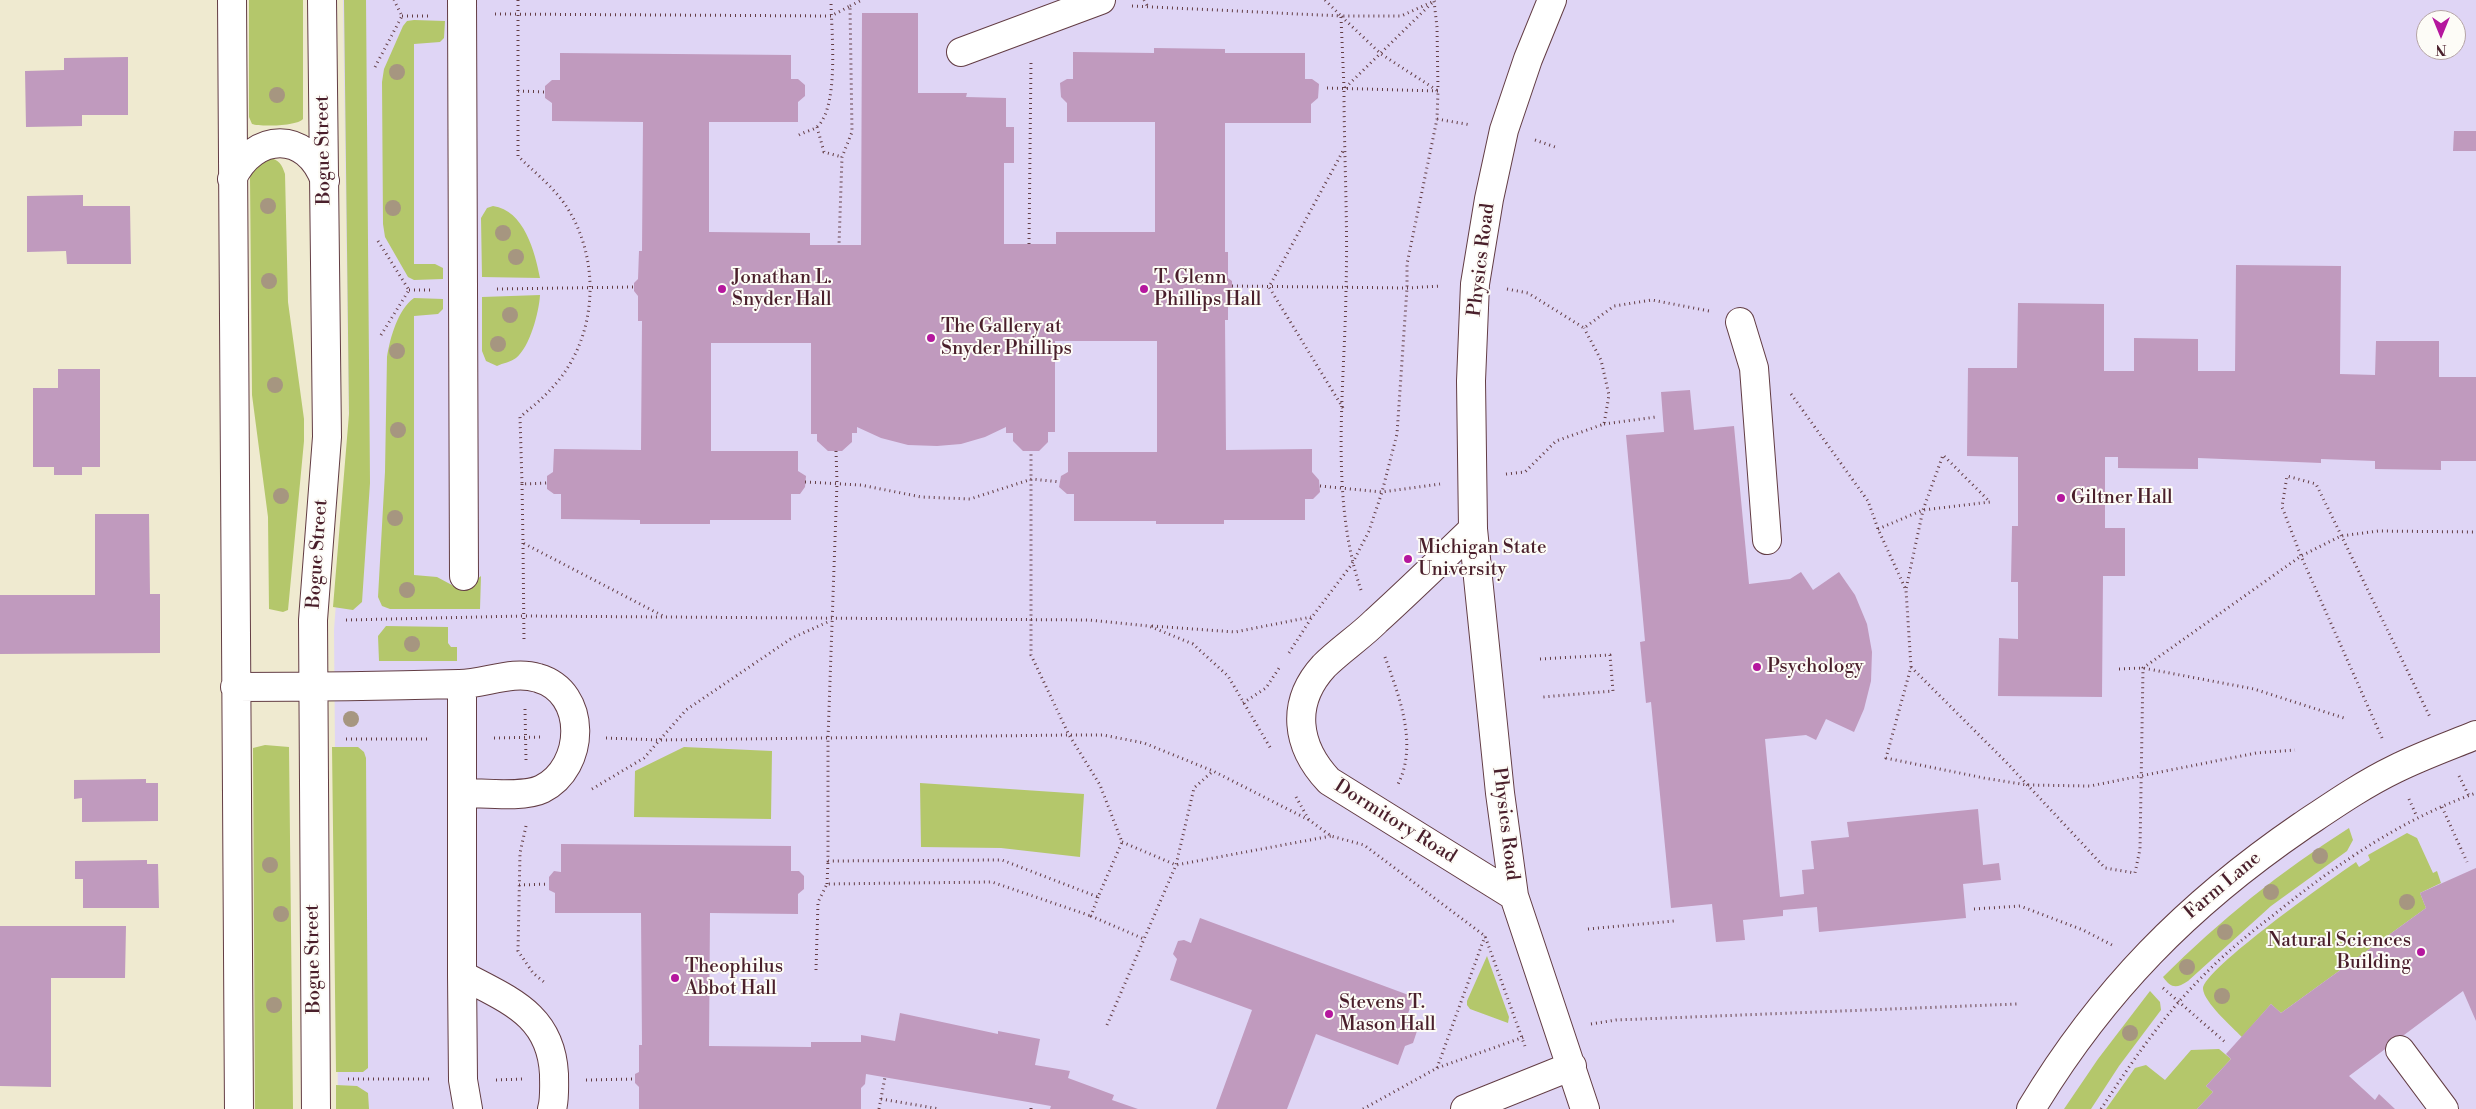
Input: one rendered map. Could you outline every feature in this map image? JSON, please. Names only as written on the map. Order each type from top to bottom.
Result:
[{"type":"street","points":[[232,0],[239,1109]]},
{"type":"street","name":"Bogue Street","points":[[316,1109],[312,739],[313,620],[327,436],[322,0]]},
{"type":"street","name":"Physics Road","points":[[1552,0],[1528,60],[1504,130],[1489,199],[1475,284],[1471,380],[1473,529],[1500,793],[1514,896],[1560,1029],[1585,1109]]},
{"type":"street","points":[[962,52],[1095,2]]},
{"type":"street","points":[[462,8],[464,576]]},
{"type":"street","points":[[232,179],[239,164],[250,153],[264,146],[279,142],[295,146],[309,154],[320,165],[325,181]]},
{"type":"street","points":[[1740,322],[1754,368],[1767,540]]},
{"type":"street","points":[[1374,624],[1473,529]]},
{"type":"street","name":"Dormitory Road","points":[[1374,624],[1325,666],[1311,683],[1303,702],[1301,727],[1305,748],[1315,766],[1329,781],[1514,896]]},
{"type":"street","points":[[236,687],[462,684],[524,676],[550,682],[562,690],[571,704],[575,720],[575,737],[572,753],[565,767],[555,780],[542,789],[527,793],[463,793]]},
{"type":"street","points":[[462,684],[463,1080],[468,1109]]},
{"type":"street","name":"Farm Lane","points":[[2031,1109],[2077,1038],[2137,966],[2186,916],[2226,880],[2270,847],[2339,801],[2395,769],[2476,735]]},
{"type":"street","points":[[462,975],[520,1007],[537,1022],[553,1059],[552,1109]]},
{"type":"street","points":[[2400,1050],[2444,1109]]},
{"type":"street","points":[[1465,1109],[1572,1066]]},
{"type":"path","points":[[394,0],[402,16]]},
{"type":"path","points":[[518,0],[518,156],[551,187],[567,208],[580,233],[588,259],[592,288],[581,341],[569,366],[552,388],[520,417],[527,793],[526,828],[520,853],[518,951],[533,973],[546,983]]},
{"type":"path","points":[[799,134],[817,126],[827,109],[834,69],[831,0]]},
{"type":"path","points":[[402,16],[462,8],[518,13],[831,16],[862,0]]},
{"type":"path","points":[[1144,0],[1148,7]]},
{"type":"path","points":[[1324,0],[1381,54],[1438,92]]},
{"type":"path","points":[[1095,2],[1148,7],[1342,16],[1401,16],[1435,0]]},
{"type":"path","points":[[1344,89],[1435,0]]},
{"type":"path","points":[[1243,703],[1266,688],[1312,617],[1352,564],[1369,531],[1382,492],[1397,434],[1407,264],[1437,119],[1435,0]]},
{"type":"path","points":[[840,245],[842,157],[852,132],[850,6]]},
{"type":"path","points":[[375,68],[402,16]]},
{"type":"path","points":[[1342,16],[1346,287],[1341,486],[1352,564],[1402,705],[1407,750],[1401,778],[1364,845]]},
{"type":"path","points":[[1029,244],[1031,27]]},
{"type":"path","points":[[1327,88],[1438,92]]},
{"type":"path","points":[[518,91],[545,92]]},
{"type":"path","points":[[817,126],[824,152],[842,157]]},
{"type":"path","points":[[1343,408],[1269,287],[1344,150]]},
{"type":"path","points":[[378,241],[409,290]]},
{"type":"path","points":[[409,290],[634,287]]},
{"type":"path","points":[[381,335],[409,290]]},
{"type":"path","points":[[1584,328],[1601,360],[1609,395],[1604,424]]},
{"type":"path","points":[[1320,486],[1341,486],[1382,492],[1525,472],[1556,441],[1604,424],[1656,418]]},
{"type":"path","points":[[816,970],[818,902],[827,884],[828,861],[828,738],[837,483],[836,451]]},
{"type":"path","points":[[1031,451],[1031,656],[1069,735],[1100,785],[1122,842],[1091,916]]},
{"type":"path","points":[[1878,529],[1923,510],[1990,502],[1943,455],[1923,510],[1906,590]]},
{"type":"path","points":[[2416,817],[2301,556],[2282,507],[2287,476],[2316,484],[2469,796]]},
{"type":"path","points":[[806,482],[861,485],[921,497],[970,499],[1032,479],[1060,482]]},
{"type":"path","points":[[522,484],[548,483]]},
{"type":"path","points":[[2143,668],[2301,556],[2341,536],[2378,531],[2476,532]]},
{"type":"path","points":[[523,543],[664,617]]},
{"type":"path","points":[[313,620],[523,616],[1089,620],[1235,632],[1312,617]]},
{"type":"path","points":[[585,793],[644,758],[686,710],[792,638],[833,619]]},
{"type":"path","points":[[1149,626],[1193,644],[1228,676],[1274,756]]},
{"type":"path","points":[[1540,658],[1610,655],[1613,690],[1543,697]]},
{"type":"path","points":[[1911,666],[2007,762],[2105,868],[2134,873],[2140,849],[2143,668]]},
{"type":"path","points":[[2119,669],[2143,668],[2254,689],[2344,718]]},
{"type":"path","points":[[312,739],[575,737],[658,740],[1069,735],[1103,736],[1144,744],[1213,771],[1309,820],[1330,836],[1364,845],[1485,936],[1523,1038],[1536,1080]]},
{"type":"path","points":[[2256,753],[2295,750]]},
{"type":"path","points":[[1106,1025],[1176,865],[1194,788],[1213,771]]},
{"type":"path","points":[[2101,1109],[2128,1068],[2201,977],[2247,935],[2323,875],[2416,817],[2476,793]]},
{"type":"path","points":[[1296,796],[1309,820]]},
{"type":"path","points":[[2442,807],[2467,862]]},
{"type":"path","points":[[526,828],[534,823]]},
{"type":"path","points":[[1122,842],[1176,865],[1330,836]]},
{"type":"path","points":[[828,861],[1002,860],[1098,897]]},
{"type":"path","points":[[827,884],[992,882],[1091,916],[1144,939]]},
{"type":"path","points":[[519,885],[549,884]]},
{"type":"path","points":[[1588,929],[1674,921]]},
{"type":"path","points":[[1437,1068],[1485,936]]},
{"type":"path","points":[[1363,1109],[1437,1068],[1523,1038],[1560,1029],[1616,1020],[2017,1004]]},
{"type":"path","points":[[586,1071],[586,1088]]},
{"type":"path","points":[[879,1109],[885,1077]]},
{"type":"path","points":[[587,1080],[635,1079]]},
{"type":"path","points":[[881,1099],[940,1109]]},
{"type":"shaded area","name":"Michigan State University","points":[[343,0],[2476,0],[2476,1109],[338,1109],[334,630],[349,428]]},
{"type":"green space","points":[[249,0],[303,0],[303,119],[300,121],[270,126],[256,125],[252,124],[249,117]]},
{"type":"green space","points":[[344,0],[366,0],[370,483],[362,602],[353,610],[333,607],[349,414]]},
{"type":"green space","points":[[407,21],[445,21],[444,38],[440,42],[414,44],[414,264],[435,264],[443,268],[443,279],[414,280],[408,277],[385,237],[383,224],[382,82],[384,69],[403,26]]},
{"type":"green space","points":[[269,158],[280,163],[285,174],[288,302],[304,419],[304,441],[288,610],[283,612],[269,609],[268,517],[252,395],[250,178],[252,169]]},
{"type":"green space","points":[[493,206],[504,209],[513,215],[520,224],[531,245],[540,278],[482,277],[481,218],[487,208]]},
{"type":"green space","points":[[540,295],[533,329],[521,353],[514,359],[497,366],[486,361],[482,351],[482,297]]},
{"type":"green space","points":[[414,298],[443,299],[443,309],[438,314],[414,316],[414,575],[437,577],[463,591],[481,576],[480,609],[390,609],[382,606],[378,597],[385,472],[387,357],[390,341],[399,316]]},
{"type":"green space","points":[[386,626],[448,627],[448,643],[451,647],[457,647],[457,661],[379,661],[378,636]]},
{"type":"green space","points":[[265,745],[289,747],[293,1109],[255,1109],[253,748]]},
{"type":"green space","points":[[332,747],[358,747],[364,752],[366,758],[368,1068],[363,1072],[336,1072]]},
{"type":"green space","points":[[684,747],[772,751],[771,819],[634,817],[635,771]]},
{"type":"green space","points":[[920,783],[1084,794],[1080,857],[1001,848],[921,847]]},
{"type":"green space","points":[[2349,828],[2353,840],[2347,851],[2271,906],[2188,981],[2174,986],[2166,981],[2163,977],[2229,916],[2299,861]]},
{"type":"green space","points":[[2407,833],[2417,838],[2433,873],[2437,871],[2441,883],[2420,893],[2426,908],[2281,1013],[2271,1004],[2242,1037],[2208,1001],[2203,989],[2208,979],[2245,944],[2298,904],[2356,862],[2359,867],[2370,860],[2368,855]]},
{"type":"green space","points":[[1487,956],[1509,1017],[1508,1023],[1470,1009],[1467,1005],[1467,1001]]},
{"type":"green space","points":[[2150,991],[2160,1002],[2161,1010],[2119,1066],[2091,1109],[2064,1109],[2098,1059]]},
{"type":"green space","points":[[2219,1049],[2231,1059],[2206,1086],[2213,1092],[2197,1109],[2106,1109],[2135,1068],[2146,1065],[2165,1080],[2191,1050]]},
{"type":"green space","points":[[336,1085],[357,1086],[368,1093],[369,1109],[336,1109]]},
{"type":"building","points":[[862,13],[918,13],[918,93],[967,93],[966,97],[1006,98],[1006,127],[1014,127],[1014,163],[1004,163],[1004,244],[1056,244],[1056,232],[1155,232],[1155,122],[1067,122],[1067,103],[1061,97],[1060,83],[1067,79],[1073,79],[1073,52],[1154,53],[1154,48],[1225,49],[1225,53],[1305,53],[1305,79],[1312,79],[1319,84],[1318,98],[1311,104],[1311,123],[1225,123],[1225,252],[1228,252],[1228,278],[1232,281],[1232,291],[1228,294],[1228,320],[1225,320],[1226,450],[1312,449],[1312,472],[1319,480],[1320,492],[1313,499],[1305,499],[1305,520],[1224,520],[1224,524],[1156,524],[1156,521],[1074,521],[1074,494],[1067,494],[1059,487],[1061,476],[1068,472],[1068,452],[1157,452],[1157,341],[1055,341],[1055,432],[1048,432],[1048,442],[1039,451],[1023,451],[1013,441],[1013,433],[1006,433],[1006,427],[985,437],[961,444],[937,446],[908,445],[881,438],[857,427],[857,433],[852,433],[852,442],[842,451],[828,451],[817,441],[817,434],[811,434],[811,343],[711,343],[711,451],[798,451],[798,471],[806,476],[805,487],[800,494],[791,494],[791,520],[710,520],[710,524],[640,524],[640,520],[561,519],[561,494],[554,494],[547,489],[547,476],[553,472],[554,449],[641,450],[642,321],[638,321],[638,296],[634,291],[634,283],[638,279],[639,251],[642,251],[643,122],[552,121],[552,103],[545,98],[545,86],[552,80],[560,80],[560,53],[791,55],[791,79],[798,79],[805,85],[805,96],[798,102],[798,122],[709,122],[709,232],[810,233],[810,245],[861,245]]},
{"type":"building","points":[[128,57],[128,115],[82,115],[82,126],[26,127],[25,71],[64,70],[64,58]]},
{"type":"building","points":[[2454,131],[2476,131],[2476,151],[2453,151]]},
{"type":"building","points":[[83,195],[83,206],[130,206],[131,264],[67,264],[66,251],[27,252],[27,196]]},
{"type":"building","name":"Giltner Hall","points":[[2236,265],[2341,266],[2340,374],[2375,375],[2376,341],[2439,341],[2439,377],[2476,377],[2476,461],[2441,461],[2441,470],[2375,469],[2375,461],[2321,459],[2321,463],[2198,458],[2198,469],[2118,468],[2118,457],[2105,457],[2105,528],[2125,528],[2125,576],[2103,576],[2102,697],[1998,696],[1999,638],[2018,639],[2018,582],[2011,582],[2012,526],[2018,526],[2018,457],[1967,456],[1968,368],[2017,368],[2018,303],[2104,304],[2104,371],[2134,371],[2134,338],[2198,339],[2198,371],[2235,371]]},
{"type":"building","points":[[58,369],[100,369],[100,467],[82,467],[82,475],[54,475],[54,467],[33,467],[33,388],[58,388]]},
{"type":"building","name":"Psychology","points":[[1690,390],[1694,430],[1734,426],[1749,584],[1790,579],[1801,572],[1813,590],[1839,572],[1855,595],[1867,624],[1872,652],[1871,681],[1864,709],[1854,732],[1826,719],[1816,740],[1806,735],[1765,739],[1780,897],[1804,894],[1802,870],[1814,869],[1811,841],[1849,837],[1847,822],[1978,809],[1983,865],[1999,863],[2001,880],[1963,884],[1966,918],[1819,932],[1817,907],[1783,910],[1783,916],[1743,920],[1745,940],[1716,942],[1712,904],[1671,908],[1651,702],[1646,703],[1640,642],[1645,641],[1626,435],[1664,432],[1661,392]]},
{"type":"building","points":[[95,514],[149,514],[150,594],[160,594],[160,653],[0,654],[0,595],[95,595]]},
{"type":"building","points":[[146,779],[146,783],[158,783],[158,821],[82,822],[82,798],[74,799],[74,780]]},
{"type":"building","name":"Theophilus Abbot Hall","points":[[561,844],[791,846],[791,871],[799,871],[804,876],[804,889],[798,894],[798,914],[710,913],[709,1046],[811,1047],[811,1042],[861,1042],[861,1035],[895,1041],[900,1013],[998,1034],[998,1031],[1040,1039],[1035,1065],[1070,1071],[1068,1078],[1114,1095],[1112,1100],[1138,1109],[1050,1109],[1051,1106],[866,1074],[865,1084],[861,1088],[861,1109],[639,1109],[639,1087],[635,1083],[635,1074],[639,1072],[639,1045],[642,1045],[641,913],[555,913],[555,893],[549,890],[549,877],[554,871],[561,872]]},
{"type":"building","points":[[147,860],[147,864],[158,864],[159,908],[83,908],[83,879],[75,879],[75,861]]},
{"type":"building","name":"Natural Sciences Building","points":[[2476,868],[2476,1021],[2463,991],[2349,1076],[2375,1100],[2379,1094],[2395,1109],[2197,1109],[2213,1092],[2206,1086],[2231,1059],[2226,1054],[2271,1004],[2281,1013],[2426,908],[2420,893]]},
{"type":"building","name":"Stevens T. Mason Hall","points":[[1200,918],[1414,997],[1406,1019],[1414,1022],[1417,1031],[1413,1043],[1405,1046],[1398,1065],[1316,1034],[1287,1109],[1216,1109],[1252,1010],[1170,980],[1177,959],[1173,954],[1178,941],[1184,940],[1191,943]]},
{"type":"building","points":[[0,926],[126,926],[125,978],[51,978],[51,1087],[0,1086]]},
{"type":"place","name":"Jonathan L. Snyder Hall","points":[[722,289]]},
{"type":"place","name":"T. Glenn Phillips Hall","points":[[1144,289]]},
{"type":"place","name":"The Gallery at Snyder Phillips","points":[[931,338]]},
{"type":"place","name":"Giltner Hall","points":[[2061,498]]},
{"type":"place","name":"Michigan State University","points":[[1408,559]]},
{"type":"place","name":"Psychology","points":[[1757,667]]},
{"type":"place","name":"Natural Sciences Building","points":[[2421,952]]},
{"type":"place","name":"Theophilus Abbot Hall","points":[[675,978]]},
{"type":"place","name":"Stevens T. Mason Hall","points":[[1329,1014]]}]
